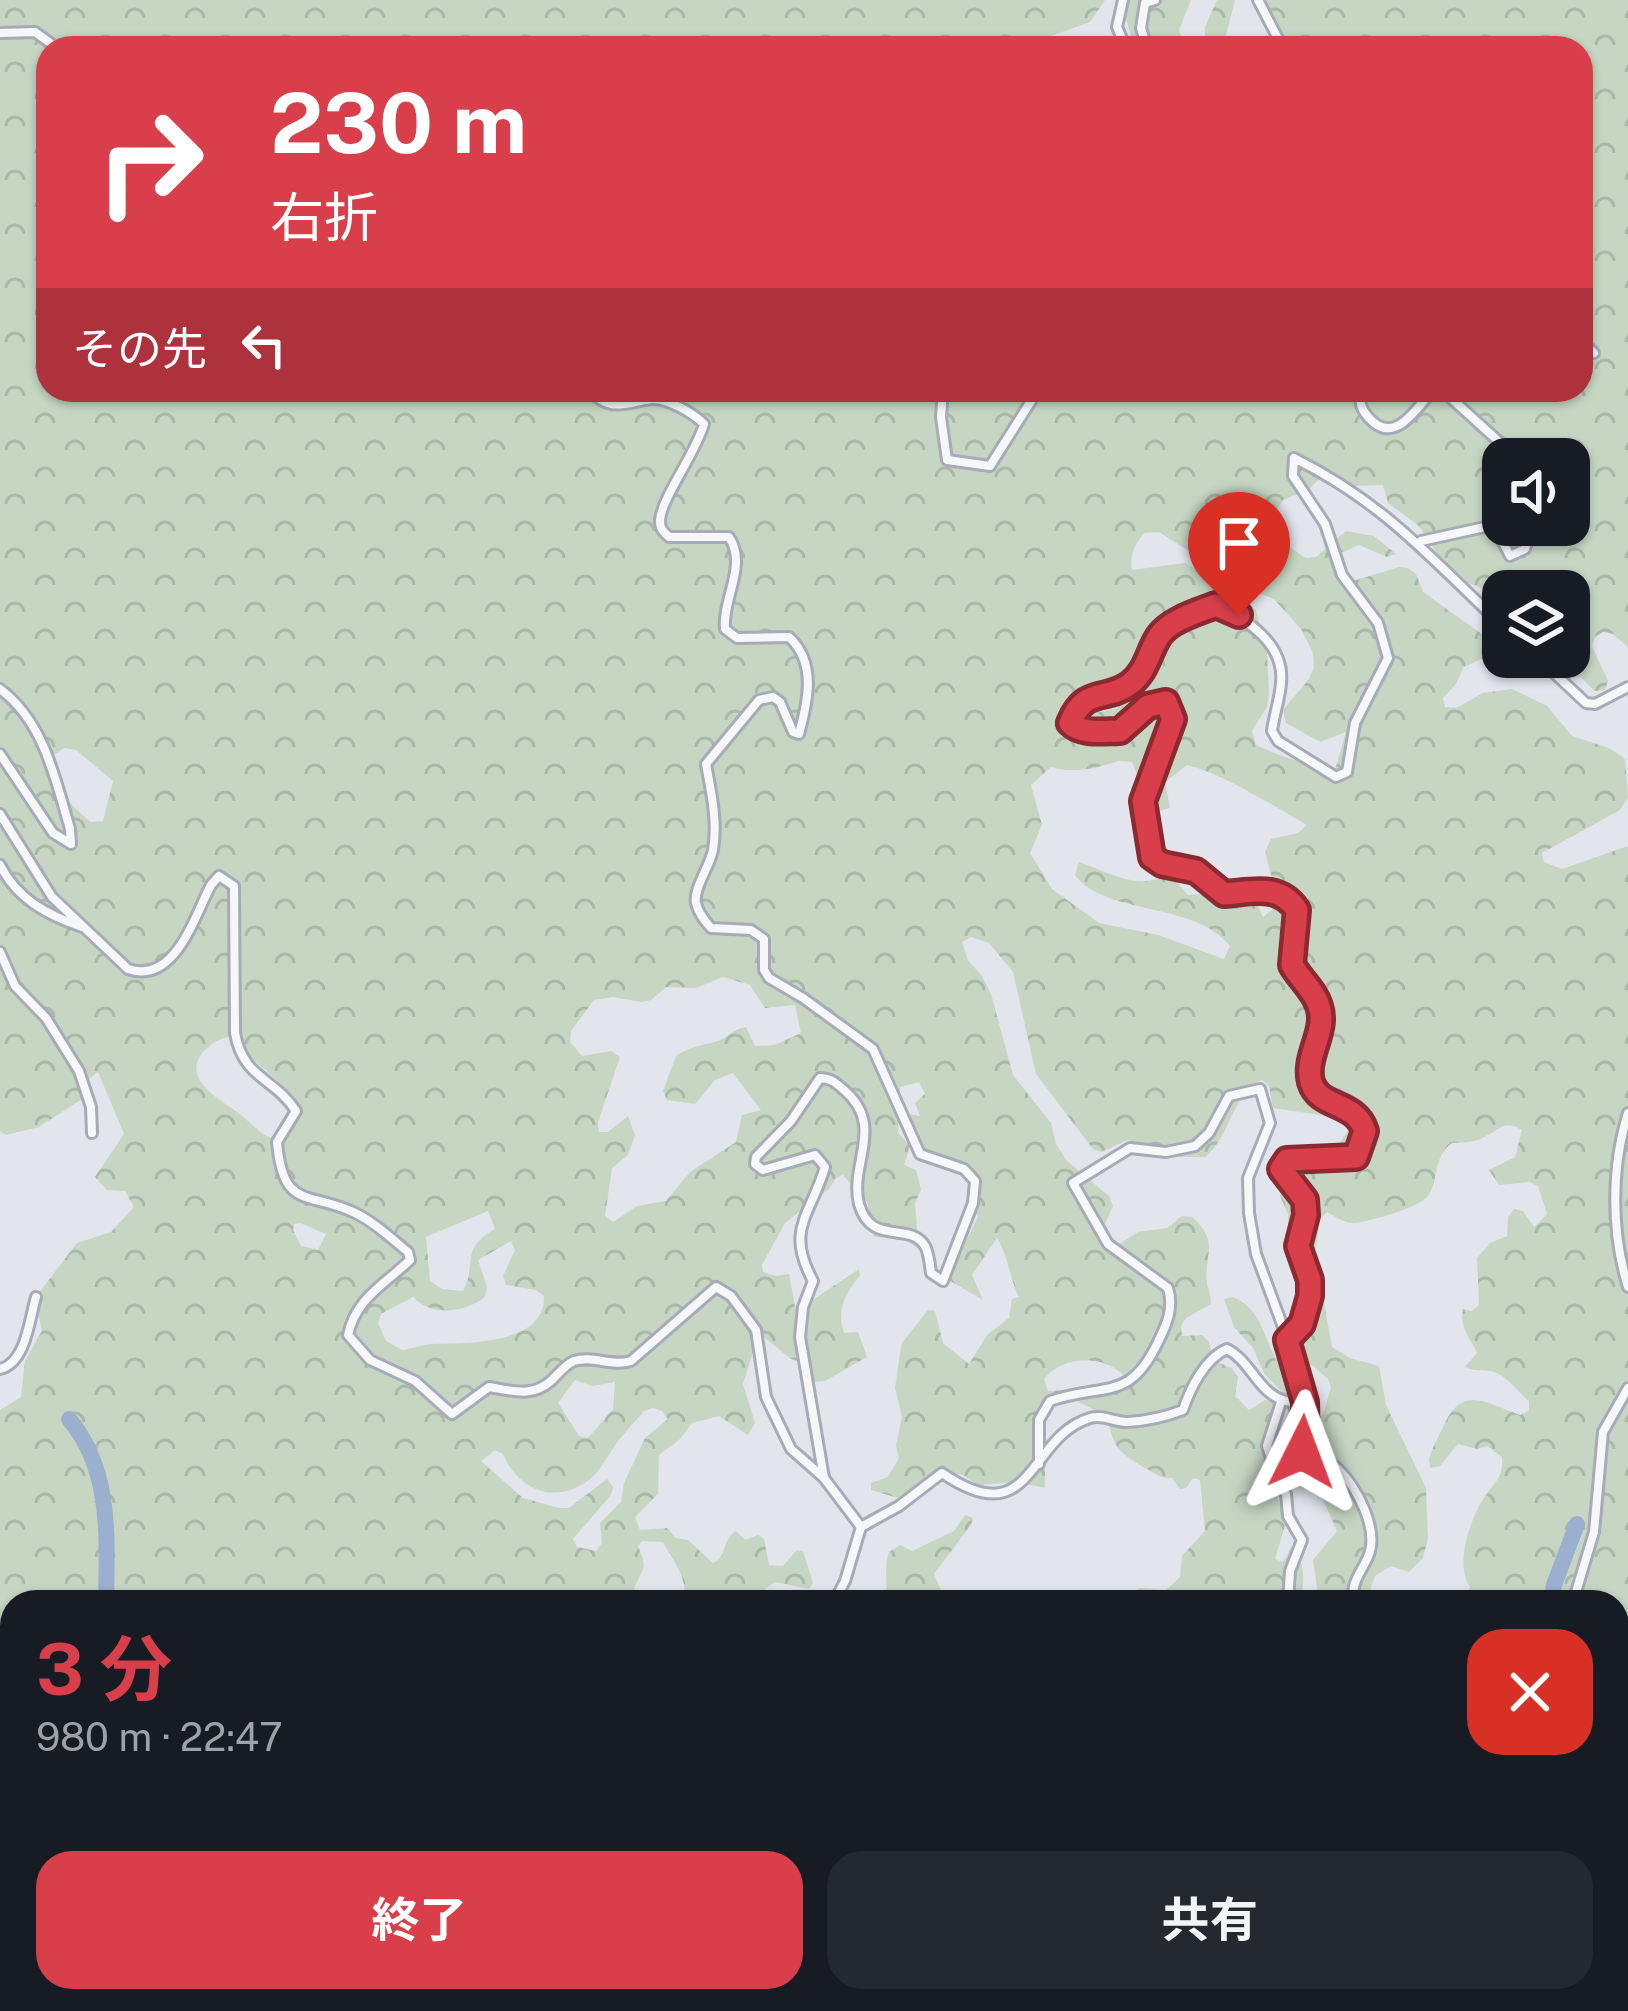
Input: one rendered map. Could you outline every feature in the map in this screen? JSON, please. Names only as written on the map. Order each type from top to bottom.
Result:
[{"type":"street","points":[[1121,36],[1117,27],[1123,0]]},
{"type":"street","points":[[1144,36],[1145,3],[1155,0]]},
{"type":"street","points":[[1258,0],[1277,36]]},
{"type":"street","points":[[0,33],[40,36]]},
{"type":"street","points":[[601,402],[616,406],[637,402]]},
{"type":"street","points":[[665,402],[704,424],[688,466],[667,500],[660,520],[662,530],[669,536],[729,537],[736,547],[736,565],[725,629],[737,638],[789,637],[800,647],[808,669],[807,706],[799,734],[793,732],[780,702],[773,697],[760,700],[706,764],[715,814],[714,845],[695,896],[697,907],[711,928],[751,930],[764,939],[764,970],[769,978],[873,1049],[920,1154],[964,1169],[975,1181],[973,1203],[943,1281],[931,1274],[925,1246],[914,1237],[884,1232],[866,1221],[858,1201],[865,1126],[852,1096],[832,1079],[820,1078],[791,1121],[756,1156],[755,1164],[763,1170],[815,1155],[825,1167],[797,1241],[812,1281],[800,1336],[824,1478]]},
{"type":"street","points":[[942,402],[947,460],[990,466],[1030,402]]},
{"type":"street","points":[[1360,402],[1376,425],[1387,428],[1399,426],[1426,402]]},
{"type":"street","points":[[1452,402],[1494,438]]},
{"type":"street","points":[[1287,1340],[1302,1324],[1310,1280],[1298,1246],[1305,1200],[1281,1169],[1287,1160],[1356,1157],[1365,1131],[1354,1112],[1312,1087],[1310,1064],[1321,1015],[1314,994],[1292,965],[1297,910],[1282,893],[1224,894],[1196,871],[1162,864],[1152,857],[1143,801],[1173,719],[1166,702],[1148,706],[1120,731],[1091,731],[1070,723],[1087,699],[1127,687],[1145,668],[1159,635],[1167,628],[1216,605],[1239,615],[1277,655],[1282,678],[1272,731],[1278,741],[1336,777],[1344,775],[1354,723],[1388,658],[1388,648],[1378,623],[1342,574],[1325,524],[1293,476],[1294,458],[1348,487],[1419,542],[1482,605]]},
{"type":"street","points":[[1419,542],[1482,528]]},
{"type":"street","points":[[1505,546],[1510,556],[1526,546]]},
{"type":"street","points":[[1559,678],[1586,703],[1595,704],[1628,687]]},
{"type":"street","points":[[0,689],[28,713],[38,731],[71,844],[52,833],[0,754]]},
{"type":"street","points":[[0,814],[52,897],[128,969],[150,972],[164,966],[211,885],[219,877],[234,886],[232,984],[238,1051],[249,1069],[296,1111],[278,1142],[285,1180],[299,1196],[353,1212],[408,1252],[410,1260],[352,1316],[349,1335],[370,1360],[415,1381],[452,1414],[489,1387],[531,1394],[540,1391],[573,1361],[615,1366],[631,1360],[716,1287],[756,1330],[766,1397],[791,1449],[824,1478],[861,1527]]},
{"type":"street","points":[[0,865],[28,902],[84,928]]},
{"type":"street","points":[[0,952],[15,986],[46,1018],[79,1070],[91,1107],[92,1133]]},
{"type":"street","points":[[1039,1464],[1039,1420],[1050,1401],[1136,1379],[1170,1315],[1168,1288],[1108,1244],[1073,1183],[1130,1148],[1184,1152],[1209,1133],[1229,1096],[1260,1089],[1270,1124],[1248,1178],[1249,1213],[1267,1291],[1305,1402],[1306,1455]]},
{"type":"street","points":[[1628,1113],[1617,1164],[1616,1209],[1628,1287]]},
{"type":"street","points":[[0,1369],[13,1365],[20,1356],[36,1297]]},
{"type":"street","points":[[840,1590],[861,1527],[899,1506],[942,1473],[961,1486],[995,1493],[1022,1482],[1072,1427],[1090,1418],[1126,1422],[1183,1410],[1189,1391],[1222,1350],[1238,1355],[1259,1385],[1281,1402]]},
{"type":"street","points":[[1577,1590],[1594,1532],[1603,1432],[1628,1388]]},
{"type":"street","points":[[1281,1402],[1287,1400],[1294,1406],[1300,1448],[1339,1471],[1368,1520],[1370,1555],[1353,1590]]},
{"type":"street","points":[[1281,1402],[1267,1446],[1273,1463],[1269,1472],[1286,1493],[1288,1516],[1302,1540],[1290,1571],[1289,1590]]},
{"type":"green space","points":[[0,0],[1105,0],[1090,22],[1051,36],[36,36],[36,402],[1593,402],[1593,36],[1270,36],[1252,0],[1628,0],[1628,647],[1613,634],[1603,632],[1595,637],[1592,646],[1608,681],[1605,690],[1595,691],[1581,678],[1590,678],[1590,570],[1482,570],[1482,588],[1452,577],[1419,526],[1388,503],[1383,485],[1354,486],[1329,470],[1309,489],[1283,500],[1272,516],[1284,540],[1306,558],[1316,557],[1346,531],[1374,536],[1396,554],[1387,557],[1359,545],[1341,553],[1334,560],[1350,582],[1408,568],[1416,574],[1423,592],[1482,634],[1482,659],[1464,667],[1443,698],[1445,707],[1456,708],[1483,693],[1512,689],[1547,706],[1572,736],[1609,748],[1625,759],[1628,797],[1620,810],[1542,853],[1544,862],[1562,869],[1628,846],[1628,1590],[1469,1590],[1464,1556],[1469,1532],[1499,1476],[1502,1457],[1487,1446],[1477,1449],[1458,1444],[1440,1466],[1430,1468],[1434,1445],[1460,1404],[1478,1400],[1520,1415],[1529,1411],[1529,1401],[1505,1378],[1465,1367],[1477,1353],[1462,1316],[1463,1309],[1472,1311],[1479,1305],[1477,1258],[1490,1243],[1507,1236],[1508,1217],[1514,1209],[1523,1211],[1534,1227],[1547,1214],[1538,1186],[1529,1182],[1499,1185],[1489,1170],[1515,1157],[1522,1130],[1507,1125],[1476,1140],[1452,1143],[1442,1155],[1428,1196],[1415,1205],[1354,1223],[1327,1212],[1320,1219],[1316,1249],[1296,1249],[1288,1244],[1288,1214],[1280,1196],[1284,1160],[1339,1144],[1349,1129],[1347,1119],[1273,1108],[1269,1086],[1262,1080],[1244,1095],[1205,1157],[1173,1157],[1128,1140],[1101,1152],[1093,1149],[1036,1074],[1013,972],[989,943],[971,937],[962,942],[991,994],[1013,1075],[1051,1123],[1066,1160],[1109,1196],[1113,1206],[1101,1233],[1102,1243],[1121,1243],[1138,1232],[1167,1228],[1182,1216],[1192,1217],[1206,1234],[1211,1304],[1186,1318],[1182,1336],[1202,1335],[1209,1342],[1214,1361],[1232,1368],[1238,1377],[1235,1396],[1249,1410],[1265,1400],[1275,1402],[1263,1456],[1286,1522],[1275,1559],[1283,1562],[1292,1546],[1300,1560],[1302,1590],[1166,1590],[1180,1577],[1182,1556],[1205,1531],[1200,1480],[1193,1478],[1180,1489],[1172,1478],[1158,1475],[1123,1453],[1112,1436],[1108,1417],[1079,1402],[1081,1395],[1132,1386],[1114,1368],[1090,1360],[1065,1364],[1044,1379],[1048,1391],[1068,1390],[1045,1426],[1045,1488],[1018,1482],[978,1485],[961,1474],[933,1477],[898,1498],[871,1490],[871,1483],[888,1477],[899,1458],[896,1445],[902,1417],[895,1388],[902,1343],[928,1310],[935,1311],[943,1343],[969,1364],[987,1335],[1009,1318],[1012,1299],[1019,1297],[997,1238],[972,1275],[983,1300],[947,1279],[978,1217],[969,1199],[968,1165],[928,1152],[915,1138],[908,1114],[920,1116],[915,1103],[925,1094],[919,1082],[900,1087],[898,1133],[910,1146],[904,1165],[916,1170],[921,1190],[915,1203],[919,1249],[902,1238],[874,1237],[867,1202],[843,1175],[785,1223],[762,1265],[763,1272],[775,1276],[789,1274],[795,1307],[859,1269],[841,1317],[844,1333],[858,1332],[867,1357],[825,1381],[811,1382],[804,1363],[791,1359],[764,1337],[757,1339],[743,1384],[755,1423],[748,1435],[719,1416],[692,1423],[659,1455],[658,1494],[635,1517],[640,1530],[667,1528],[713,1563],[736,1531],[745,1540],[758,1535],[764,1539],[769,1565],[783,1566],[797,1550],[803,1551],[813,1583],[809,1589],[775,1582],[765,1590],[684,1590],[663,1542],[642,1541],[638,1546],[643,1569],[635,1590],[0,1590],[0,1410],[21,1397],[25,1361],[42,1331],[35,1298],[77,1243],[111,1232],[134,1207],[125,1191],[107,1190],[95,1177],[124,1134],[98,1072],[85,1082],[82,1099],[39,1127],[6,1135],[0,1131]],"holes":[[[1159,532],[1249,589],[1274,599],[1301,629],[1313,653],[1309,679],[1283,710],[1286,723],[1320,742],[1346,732],[1335,770],[1256,745],[1252,731],[1267,707],[1269,693],[1267,651],[1256,610],[1234,591],[1185,563],[1132,570],[1132,555],[1144,533]],[[1116,683],[1133,690],[1116,709],[1065,714],[1065,700],[1076,691]],[[64,748],[76,750],[113,781],[103,821],[90,822],[56,790],[54,755]],[[1132,762],[1147,801],[1157,811],[1170,808],[1165,782],[1187,765],[1232,783],[1307,825],[1298,833],[1271,839],[1265,852],[1273,882],[1273,909],[1263,917],[1251,891],[1237,893],[1227,903],[1202,894],[1188,895],[1170,874],[1135,881],[1079,862],[1075,875],[1089,888],[1215,932],[1230,946],[1224,959],[1158,935],[1099,923],[1052,889],[1030,853],[1042,825],[1031,785],[1051,767],[1077,770]],[[723,977],[750,985],[765,1008],[795,1005],[801,1033],[775,1045],[755,1046],[746,1027],[691,1048],[676,1056],[663,1091],[667,1100],[695,1104],[715,1080],[733,1073],[761,1110],[742,1115],[736,1142],[690,1172],[666,1201],[637,1206],[613,1222],[605,1216],[612,1168],[628,1155],[635,1135],[628,1116],[608,1132],[599,1132],[598,1122],[620,1057],[611,1051],[582,1056],[570,1042],[571,1031],[594,1000],[613,997],[641,1002],[666,987],[696,988]],[[229,1037],[296,1098],[284,1132],[273,1139],[200,1080],[197,1062],[218,1040]],[[488,1211],[495,1229],[473,1250],[463,1291],[442,1289],[430,1281],[426,1237]],[[294,1224],[326,1234],[318,1250],[301,1246]],[[511,1241],[515,1250],[503,1276],[506,1285],[544,1296],[532,1324],[500,1338],[402,1350],[386,1341],[378,1323],[381,1314],[413,1297],[439,1310],[468,1307],[485,1297],[487,1287],[478,1260]],[[575,1380],[592,1386],[615,1382],[613,1409],[588,1438],[579,1436],[558,1403]],[[653,1408],[668,1419],[645,1438],[624,1483],[621,1502],[600,1523],[602,1543],[596,1551],[577,1547],[573,1539],[611,1495],[613,1487],[607,1479],[569,1508],[559,1508],[523,1498],[481,1461],[495,1450],[528,1485],[564,1492],[594,1476],[644,1411]]]},
{"type":"green space","points":[[1121,0],[1191,0],[1181,36],[1131,36]]},
{"type":"green space","points":[[1217,0],[1235,0],[1226,36],[1205,36]]},
{"type":"green space","points":[[1233,1297],[1251,1310],[1276,1360],[1315,1418],[1323,1415],[1331,1387],[1328,1379],[1313,1366],[1285,1359],[1286,1342],[1314,1305],[1324,1303],[1332,1347],[1379,1366],[1386,1405],[1426,1488],[1428,1538],[1423,1558],[1409,1572],[1391,1566],[1375,1576],[1370,1590],[1317,1590],[1313,1560],[1337,1531],[1317,1486],[1302,1474],[1316,1454],[1293,1402],[1265,1375],[1253,1348],[1234,1327],[1224,1299]]},
{"type":"green space","points":[[965,1515],[973,1518],[934,1574],[941,1590],[886,1590],[889,1552],[900,1545],[912,1551],[954,1531]]},
{"type":"waterway","points":[[69,1419],[83,1439],[100,1482],[106,1590]]},
{"type":"waterway","points":[[1553,1590],[1577,1524]]},
{"type":"route","points":[[1239,615],[1216,605],[1167,628],[1159,635],[1145,668],[1127,687],[1087,699],[1070,723],[1091,731],[1120,731],[1148,706],[1166,702],[1173,719],[1143,801],[1152,857],[1162,864],[1196,871],[1224,894],[1282,893],[1297,910],[1292,965],[1314,994],[1321,1015],[1310,1064],[1312,1087],[1354,1112],[1365,1131],[1356,1157],[1287,1160],[1281,1169],[1305,1200],[1298,1246],[1310,1280],[1310,1296],[1302,1324],[1287,1340],[1305,1402],[1306,1455],[1302,1452]]}]
